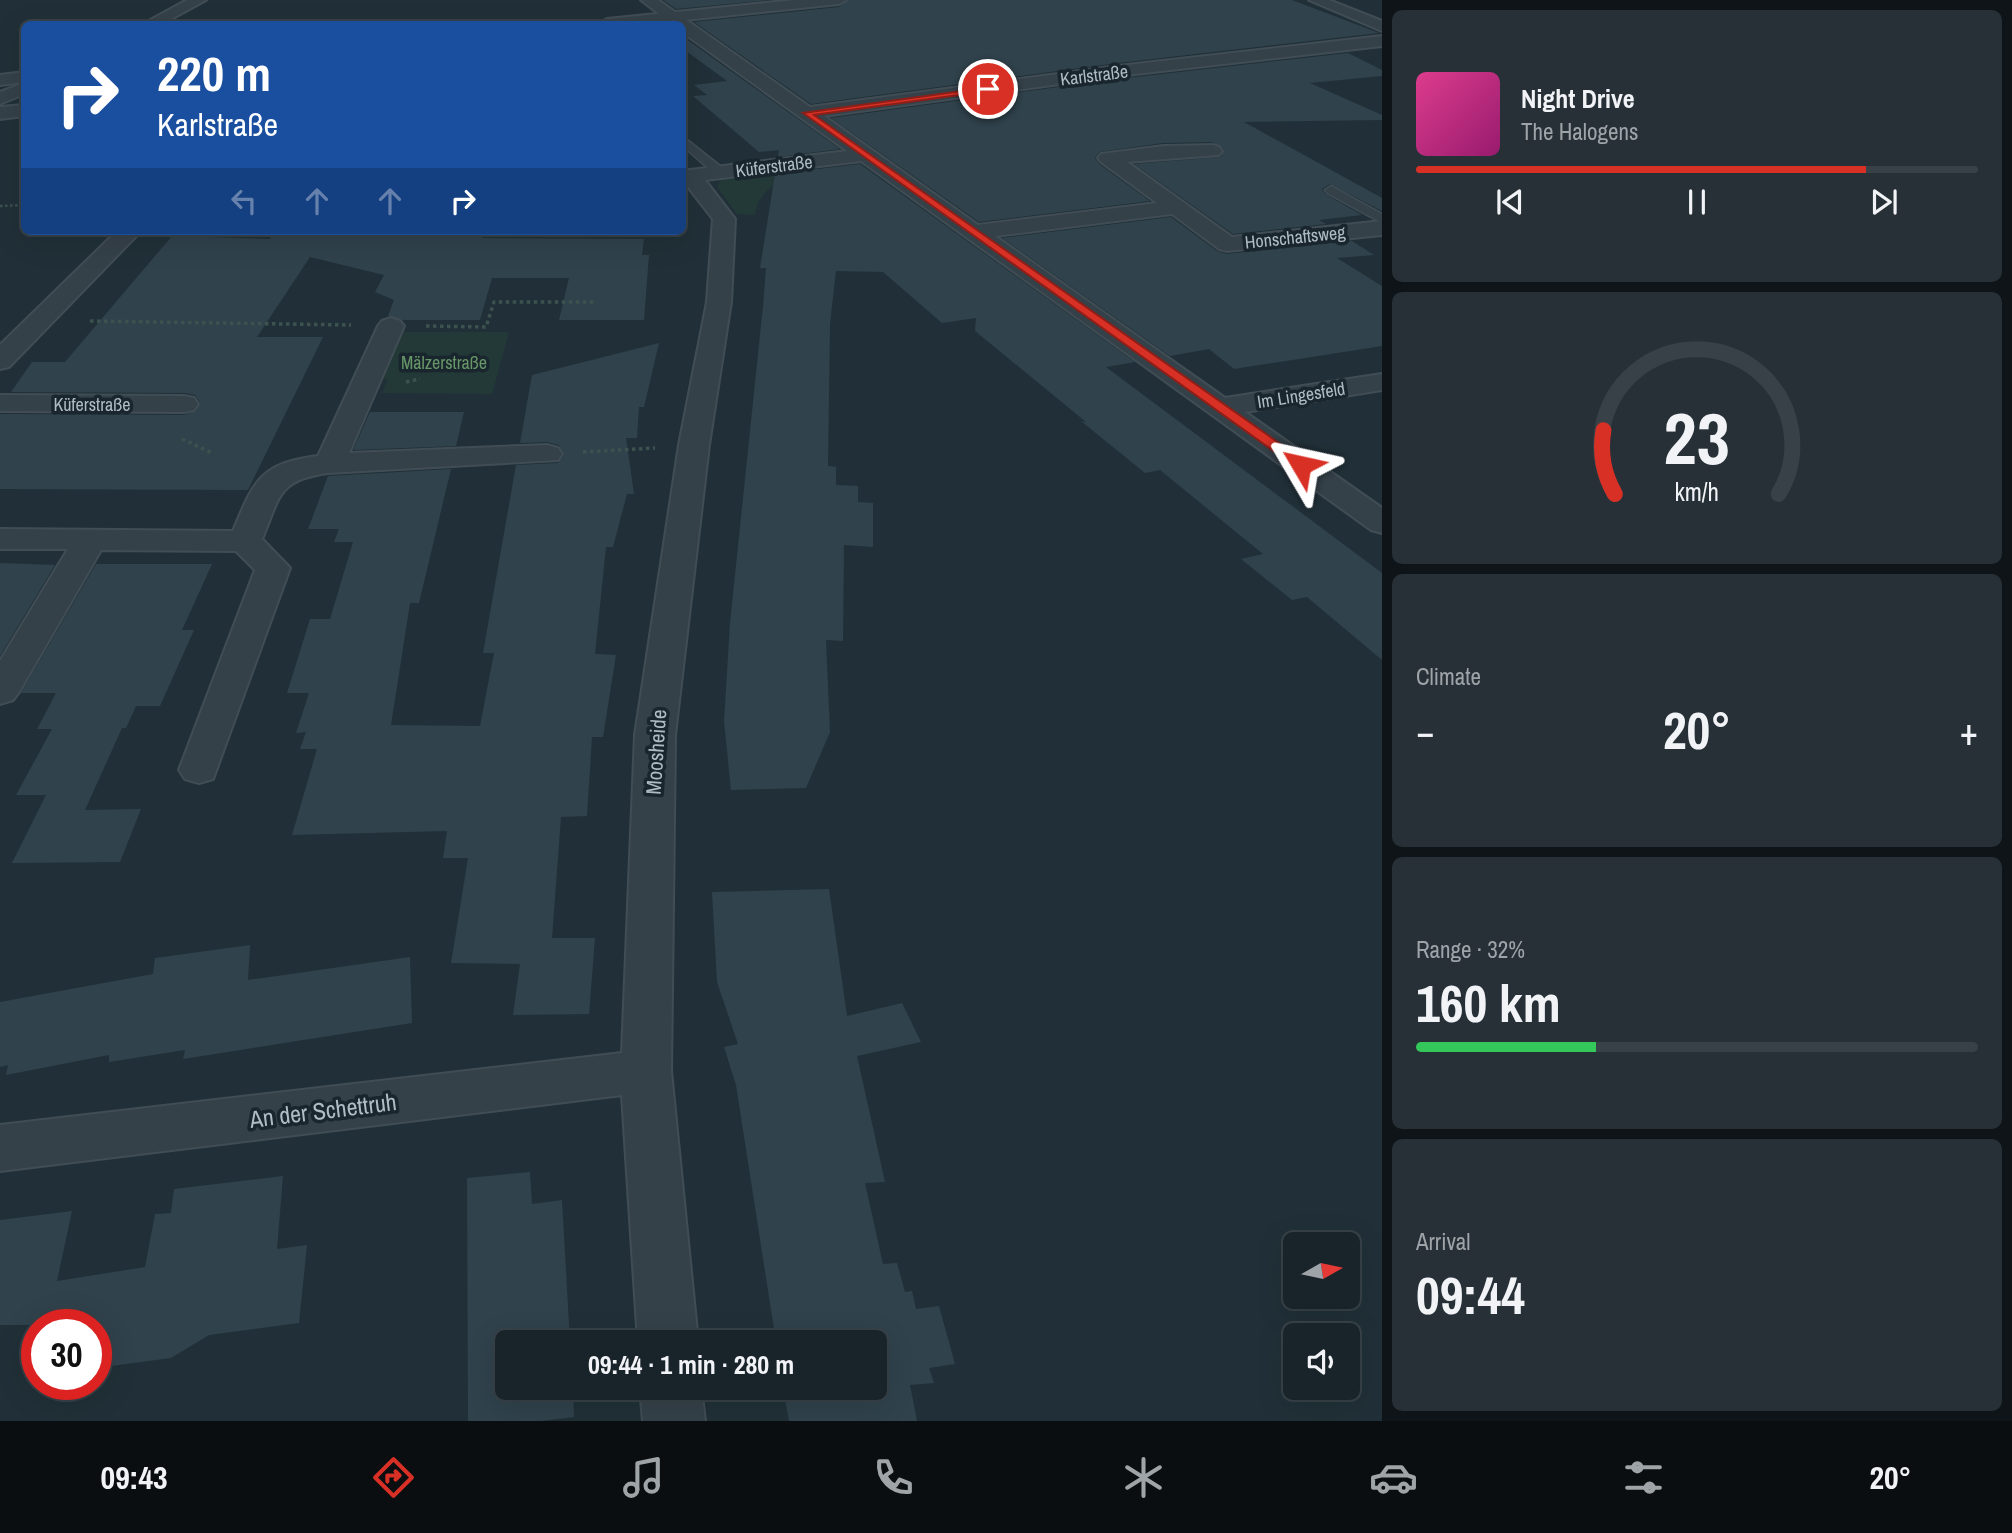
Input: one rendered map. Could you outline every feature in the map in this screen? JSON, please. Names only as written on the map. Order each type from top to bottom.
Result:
[{"type":"street","points":[[157,21],[199,0]]},
{"type":"street","points":[[648,0],[678,21]]},
{"type":"street","points":[[640,21],[839,0]]},
{"type":"street","points":[[1316,0],[1382,26]]},
{"type":"street","points":[[686,27],[1382,523]]},
{"type":"street","name":"Karlstraße","points":[[807,113],[1118,71],[1382,41]]},
{"type":"street","points":[[0,80],[21,76]]},
{"type":"street","points":[[0,99],[21,89]]},
{"type":"street","points":[[0,113],[21,111]]},
{"type":"street","name":"Honschaftsweg","points":[[1212,151],[1163,152],[1108,158],[1227,244],[1382,228]]},
{"type":"street","name":"Küferstraße","points":[[698,176],[865,155]]},
{"type":"street","name":"Moosheide","points":[[666,1330],[646,1071],[655,735],[694,445],[719,302],[724,219],[698,176]]},
{"type":"street","points":[[975,232],[1178,207]]},
{"type":"street","points":[[0,361],[20,331],[126,235]]},
{"type":"street","points":[[329,464],[391,326]]},
{"type":"street","name":"Im Lingesfeld","points":[[1221,407],[1382,382]]},
{"type":"street","name":"Küferstraße","points":[[0,403],[184,404]]},
{"type":"street","points":[[245,541],[270,485],[288,469],[329,464],[547,454]]},
{"type":"street","points":[[0,539],[245,541],[273,568],[199,769]]},
{"type":"street","points":[[0,692],[91,540]]},
{"type":"street","name":"An der Schettruh","points":[[0,1148],[646,1071]]},
{"type":"street","points":[[672,1400],[674,1421]]},
{"type":"lane","points":[[686,148],[698,176]]},
{"type":"lane","points":[[1331,190],[1382,219]]},
{"type":"path","points":[[0,206],[21,205]]},
{"type":"path","points":[[20,331],[486,327],[494,302],[594,302]]},
{"type":"path","points":[[547,454],[694,445]]},
{"type":"green space","points":[[810,169],[775,184],[762,197],[755,215],[737,214],[717,187],[720,181],[727,178]]},
{"type":"green space","name":"Mälzerstraße","points":[[392,332],[509,332],[492,394],[382,393],[388,379],[374,379]]},
{"type":"building","points":[[663,0],[769,0],[676,9]]},
{"type":"building","points":[[848,0],[1292,0],[1379,33],[1118,63],[811,104],[694,22],[839,7]]},
{"type":"building","points":[[686,39],[840,149],[778,157],[779,150],[759,152],[693,96],[707,95],[694,85],[727,81],[686,51]]},
{"type":"building","points":[[1348,53],[1382,70],[1382,76],[1310,83],[1382,115],[1382,120],[1244,122],[1382,198],[1382,211],[1330,184],[1322,189],[1325,194],[1362,215],[1319,220],[1326,224],[1233,234],[1134,164],[1221,157],[1224,149],[1212,142],[1163,143],[1099,152],[1095,158],[1099,164],[1150,201],[979,222],[831,118],[1118,79]]},
{"type":"building","points":[[860,164],[1135,362],[1106,367],[1382,573],[1382,660],[1307,597],[1292,600],[1241,559],[1263,554],[1160,470],[1145,473],[1081,421],[1086,422],[975,331],[976,318],[942,323],[883,272],[836,271],[830,323],[828,466],[836,467],[836,485],[858,486],[858,502],[873,503],[873,547],[844,545],[843,641],[826,640],[830,732],[806,788],[731,790],[724,721],[730,623],[763,306],[766,268],[760,268],[775,174]]},
{"type":"building","points":[[1171,217],[1217,251],[1226,254],[1352,241],[1374,255],[1337,258],[1382,286],[1382,346],[1234,369],[1209,349],[1170,356],[1002,238]]},
{"type":"building","points":[[271,235],[483,235],[482,238],[644,239],[642,255],[649,255],[644,320],[559,320],[569,278],[492,278],[480,320],[403,320],[388,316],[394,300],[375,292],[384,275],[310,257],[257,337],[323,337],[248,490],[0,489],[0,414],[184,415],[196,411],[200,403],[195,395],[185,393],[11,392],[32,362],[65,362],[172,236],[270,239]]},
{"type":"building","points":[[659,343],[644,407],[639,407],[637,438],[626,438],[634,494],[627,494],[613,547],[606,547],[595,654],[616,655],[603,737],[592,737],[587,816],[561,817],[552,938],[595,938],[589,1014],[513,1015],[520,964],[451,963],[468,858],[443,858],[447,831],[292,835],[317,749],[300,749],[306,732],[296,733],[309,693],[287,693],[310,619],[330,619],[353,542],[334,542],[339,529],[308,529],[328,476],[451,469],[419,603],[410,603],[391,725],[480,726],[494,653],[483,653],[516,465],[558,463],[564,455],[559,445],[547,442],[520,443],[532,375]]},
{"type":"building","points":[[370,412],[464,412],[456,446],[353,450]]},
{"type":"building","points":[[0,563],[55,565],[0,656]]},
{"type":"building","points":[[96,564],[212,564],[182,630],[194,630],[160,706],[136,706],[126,728],[122,728],[85,810],[141,809],[120,862],[12,863],[46,795],[16,795],[52,729],[37,729],[56,693],[21,693]]},
{"type":"building","points":[[829,889],[847,1016],[902,1003],[921,1042],[857,1056],[885,1182],[865,1183],[883,1264],[897,1263],[905,1292],[912,1291],[916,1309],[939,1306],[955,1364],[929,1368],[934,1383],[910,1385],[917,1421],[789,1421],[785,1400],[887,1400],[887,1330],[774,1330],[736,1085],[724,1047],[738,1044],[717,982],[712,892]]},
{"type":"building","points":[[250,945],[248,980],[410,957],[412,1023],[183,1059],[185,1050],[109,1062],[109,1055],[6,1075],[8,1065],[0,1067],[0,1002],[153,974],[155,958]]},
{"type":"building","points":[[530,1172],[532,1204],[562,1200],[569,1330],[495,1330],[495,1400],[573,1400],[574,1417],[541,1421],[468,1421],[467,1178]]},
{"type":"building","points":[[283,1176],[277,1249],[307,1245],[299,1323],[209,1335],[171,1358],[112,1366],[112,1309],[21,1309],[21,1325],[0,1325],[0,1220],[72,1211],[57,1281],[145,1267],[155,1214],[171,1213],[174,1189]]},
{"type":"route","points":[[988,89],[807,113],[1301,465]]}]
